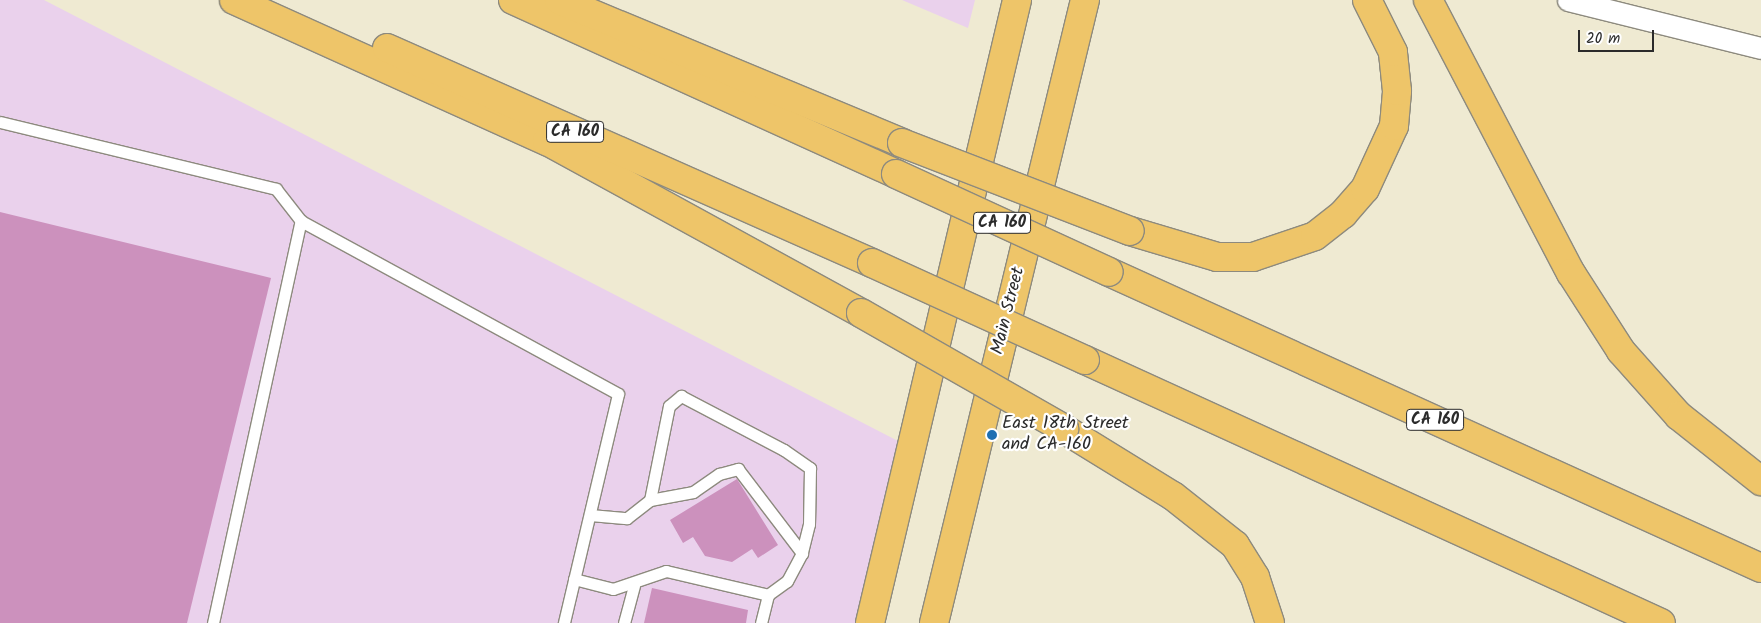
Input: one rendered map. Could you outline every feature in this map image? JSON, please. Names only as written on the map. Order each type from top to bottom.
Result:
[{"type":"main road","points":[[234,0],[547,141],[861,313],[1064,429],[1173,496],[1235,545],[1255,577],[1270,623]]},
{"type":"main road","name":"CA 160","points":[[278,0],[872,263],[1661,623]]},
{"type":"main road","name":"CA 160","points":[[512,0],[1761,568]]},
{"type":"main road","points":[[559,0],[902,142],[1130,231],[1217,257],[1253,257],[1314,236],[1342,214],[1364,189],[1394,126],[1397,91],[1392,52],[1367,0]]},
{"type":"main road","points":[[870,623],[1018,0]]},
{"type":"main road","name":"Main Street","points":[[934,623],[1085,0]]},
{"type":"main road","points":[[1428,0],[1567,265],[1621,351],[1679,416],[1761,481]]},
{"type":"street","points":[[1568,0],[1761,48]]},
{"type":"lane","points":[[0,122],[276,189],[301,221],[618,394],[564,623]]},
{"type":"lane","points":[[217,622],[301,221]]},
{"type":"lane","points":[[650,500],[669,406],[681,396],[810,468],[813,486],[802,553],[787,581],[768,595],[761,623]]},
{"type":"lane","points":[[590,515],[627,518],[650,500],[693,492],[719,474],[738,469],[802,553]]},
{"type":"lane","points":[[574,579],[613,589],[634,585],[666,571],[768,595]]},
{"type":"lane","points":[[624,623],[634,585]]},
{"type":"shaded area","points":[[0,0],[44,0],[898,441],[856,623],[0,623]]},
{"type":"shaded area","points":[[902,0],[975,0],[968,28]]},
{"type":"building","points":[[0,212],[271,278],[187,623],[0,623]]},
{"type":"building","points":[[737,479],[778,545],[758,558],[752,549],[732,562],[705,556],[693,537],[683,543],[670,520]]},
{"type":"building","points":[[652,588],[748,610],[746,623],[644,623]]},
{"type":"place","name":"East 18th Street and CA-160","points":[[992,435]]}]
